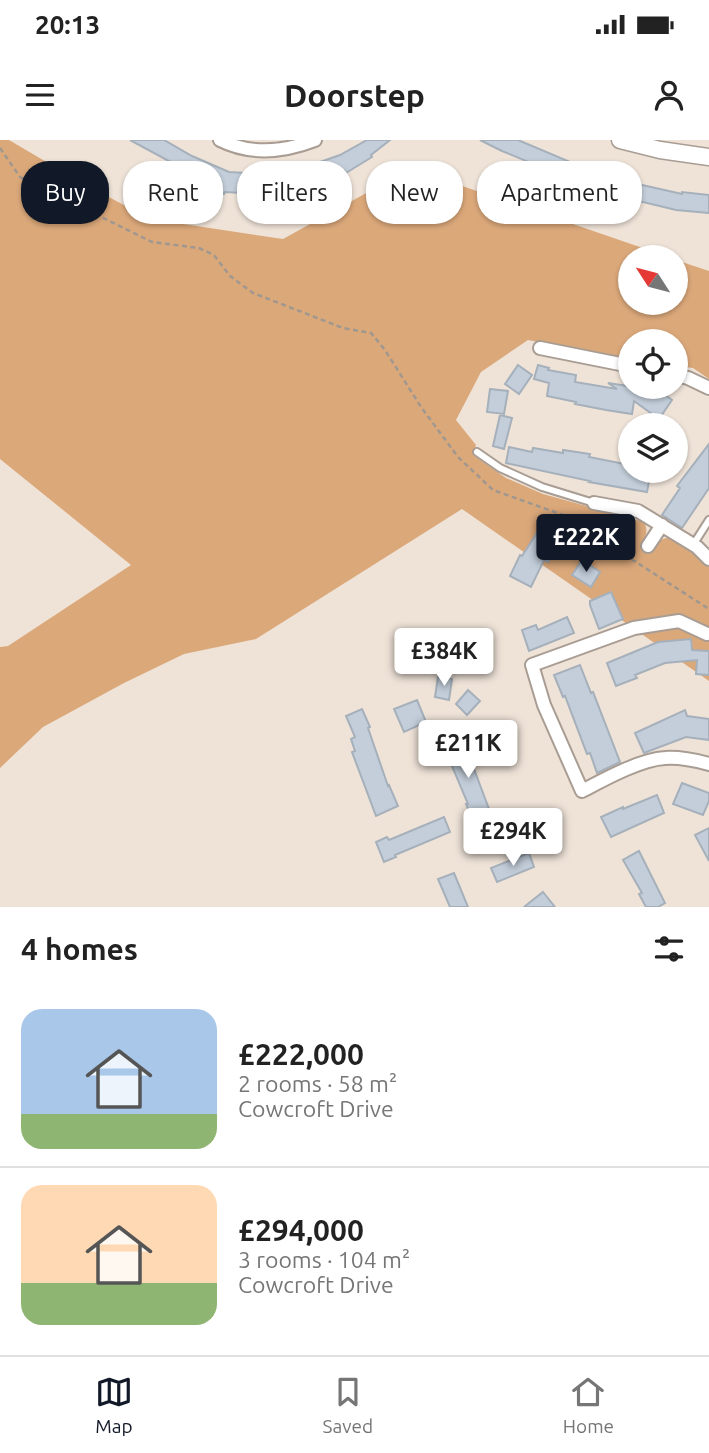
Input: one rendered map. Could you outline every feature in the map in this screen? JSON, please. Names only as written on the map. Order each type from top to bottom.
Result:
[{"type":"street","points":[[220,140],[247,149],[282,150],[315,140]]},
{"type":"street","points":[[620,140],[661,145],[709,157]]},
{"type":"street","points":[[540,348],[618,364]]},
{"type":"street","points":[[688,378],[709,388]]},
{"type":"street","points":[[594,503],[638,511],[692,544],[709,559]]},
{"type":"street","points":[[648,546],[662,525]]},
{"type":"street","points":[[707,634],[679,621],[634,628],[532,665],[544,705],[582,791],[632,767],[662,758],[689,758],[709,764]]},
{"type":"lane","points":[[477,452],[500,468],[542,487],[594,503]]},
{"type":"lane","points":[[692,544],[709,520]]},
{"type":"path","points":[[0,148],[20,177],[152,242],[206,251],[214,255],[230,276],[253,293],[344,328],[371,333],[386,350],[421,407],[458,457],[493,490],[563,515],[709,609]]},
{"type":"shaded area","points":[[0,140],[9,140],[45,161],[21,161],[21,224],[109,224],[109,197],[123,205],[123,224],[183,224],[283,239],[310,224],[352,224],[352,201],[366,193],[366,224],[463,224],[463,186],[477,191],[477,224],[573,224],[634,245],[618,245],[618,315],[688,315],[688,264],[709,271],[709,379],[688,367],[688,329],[618,329],[618,358],[528,340],[481,372],[456,420],[476,445],[473,455],[506,478],[543,494],[644,522],[646,531],[642,545],[651,551],[663,539],[672,539],[709,567],[709,681],[462,509],[256,639],[184,654],[43,727],[0,768],[0,647],[8,646],[131,565],[0,459]]},
{"type":"building","points":[[130,140],[164,140],[204,161],[169,161]]},
{"type":"building","points":[[367,140],[390,140],[371,155],[372,157],[352,169],[352,161],[323,161]]},
{"type":"building","points":[[480,140],[518,140],[568,161],[526,161]]},
{"type":"building","points":[[223,169],[237,172],[237,193],[224,194]]},
{"type":"building","points":[[642,185],[682,194],[709,195],[709,213],[676,210],[642,202]]},
{"type":"building","points":[[518,365],[532,375],[519,394],[505,384]]},
{"type":"building","points":[[538,365],[549,368],[548,370],[576,375],[575,382],[617,389],[608,383],[618,384],[618,399],[672,400],[663,413],[651,413],[634,401],[632,413],[626,413],[547,396],[549,383],[534,379]]},
{"type":"building","points":[[490,389],[508,391],[504,414],[487,412]]},
{"type":"building","points":[[500,415],[512,418],[504,449],[493,446]]},
{"type":"building","points":[[709,444],[709,488],[682,528],[662,515],[680,488],[677,486],[679,483],[688,483],[688,472]]},
{"type":"building","points":[[509,447],[532,452],[533,448],[563,453],[563,450],[590,454],[589,457],[618,463],[618,483],[649,483],[647,492],[506,463]]},
{"type":"building","points":[[541,527],[562,541],[548,562],[544,560],[531,587],[510,576],[520,555],[522,556]]},
{"type":"building","points":[[582,560],[600,572],[591,587],[572,575]]},
{"type":"building","points":[[611,592],[623,619],[599,629],[590,601]]},
{"type":"building","points":[[567,617],[574,633],[529,651],[522,630],[536,625],[538,630]]},
{"type":"building","points":[[691,639],[692,650],[709,651],[709,675],[696,674],[697,660],[665,663],[616,686],[607,663],[658,642]]},
{"type":"building","points":[[580,665],[620,762],[597,773],[554,675]]},
{"type":"building","points":[[438,677],[452,679],[449,700],[435,697]]},
{"type":"building","points":[[468,690],[480,701],[467,715],[456,704]]},
{"type":"building","points":[[417,700],[426,722],[404,732],[394,709]]},
{"type":"building","points":[[362,709],[388,786],[398,806],[376,816],[352,752],[355,751],[351,739],[355,737],[346,716]]},
{"type":"building","points":[[685,710],[687,716],[709,719],[709,740],[686,737],[644,753],[635,733]]},
{"type":"building","points":[[466,738],[474,759],[471,761],[492,817],[475,824],[444,747]]},
{"type":"building","points":[[682,783],[709,793],[709,801],[703,815],[673,804]]},
{"type":"building","points":[[657,795],[664,813],[611,837],[601,817]]},
{"type":"building","points":[[444,817],[450,832],[384,862],[376,842],[387,837],[389,840]]},
{"type":"building","points":[[709,828],[709,861],[695,835]]},
{"type":"building","points":[[639,851],[665,903],[658,907],[646,907],[639,894],[642,893],[623,860]]},
{"type":"building","points":[[529,853],[534,867],[497,882],[491,868]]},
{"type":"building","points":[[454,873],[468,907],[450,907],[438,879]]},
{"type":"building","points":[[543,892],[555,907],[524,907]]}]
